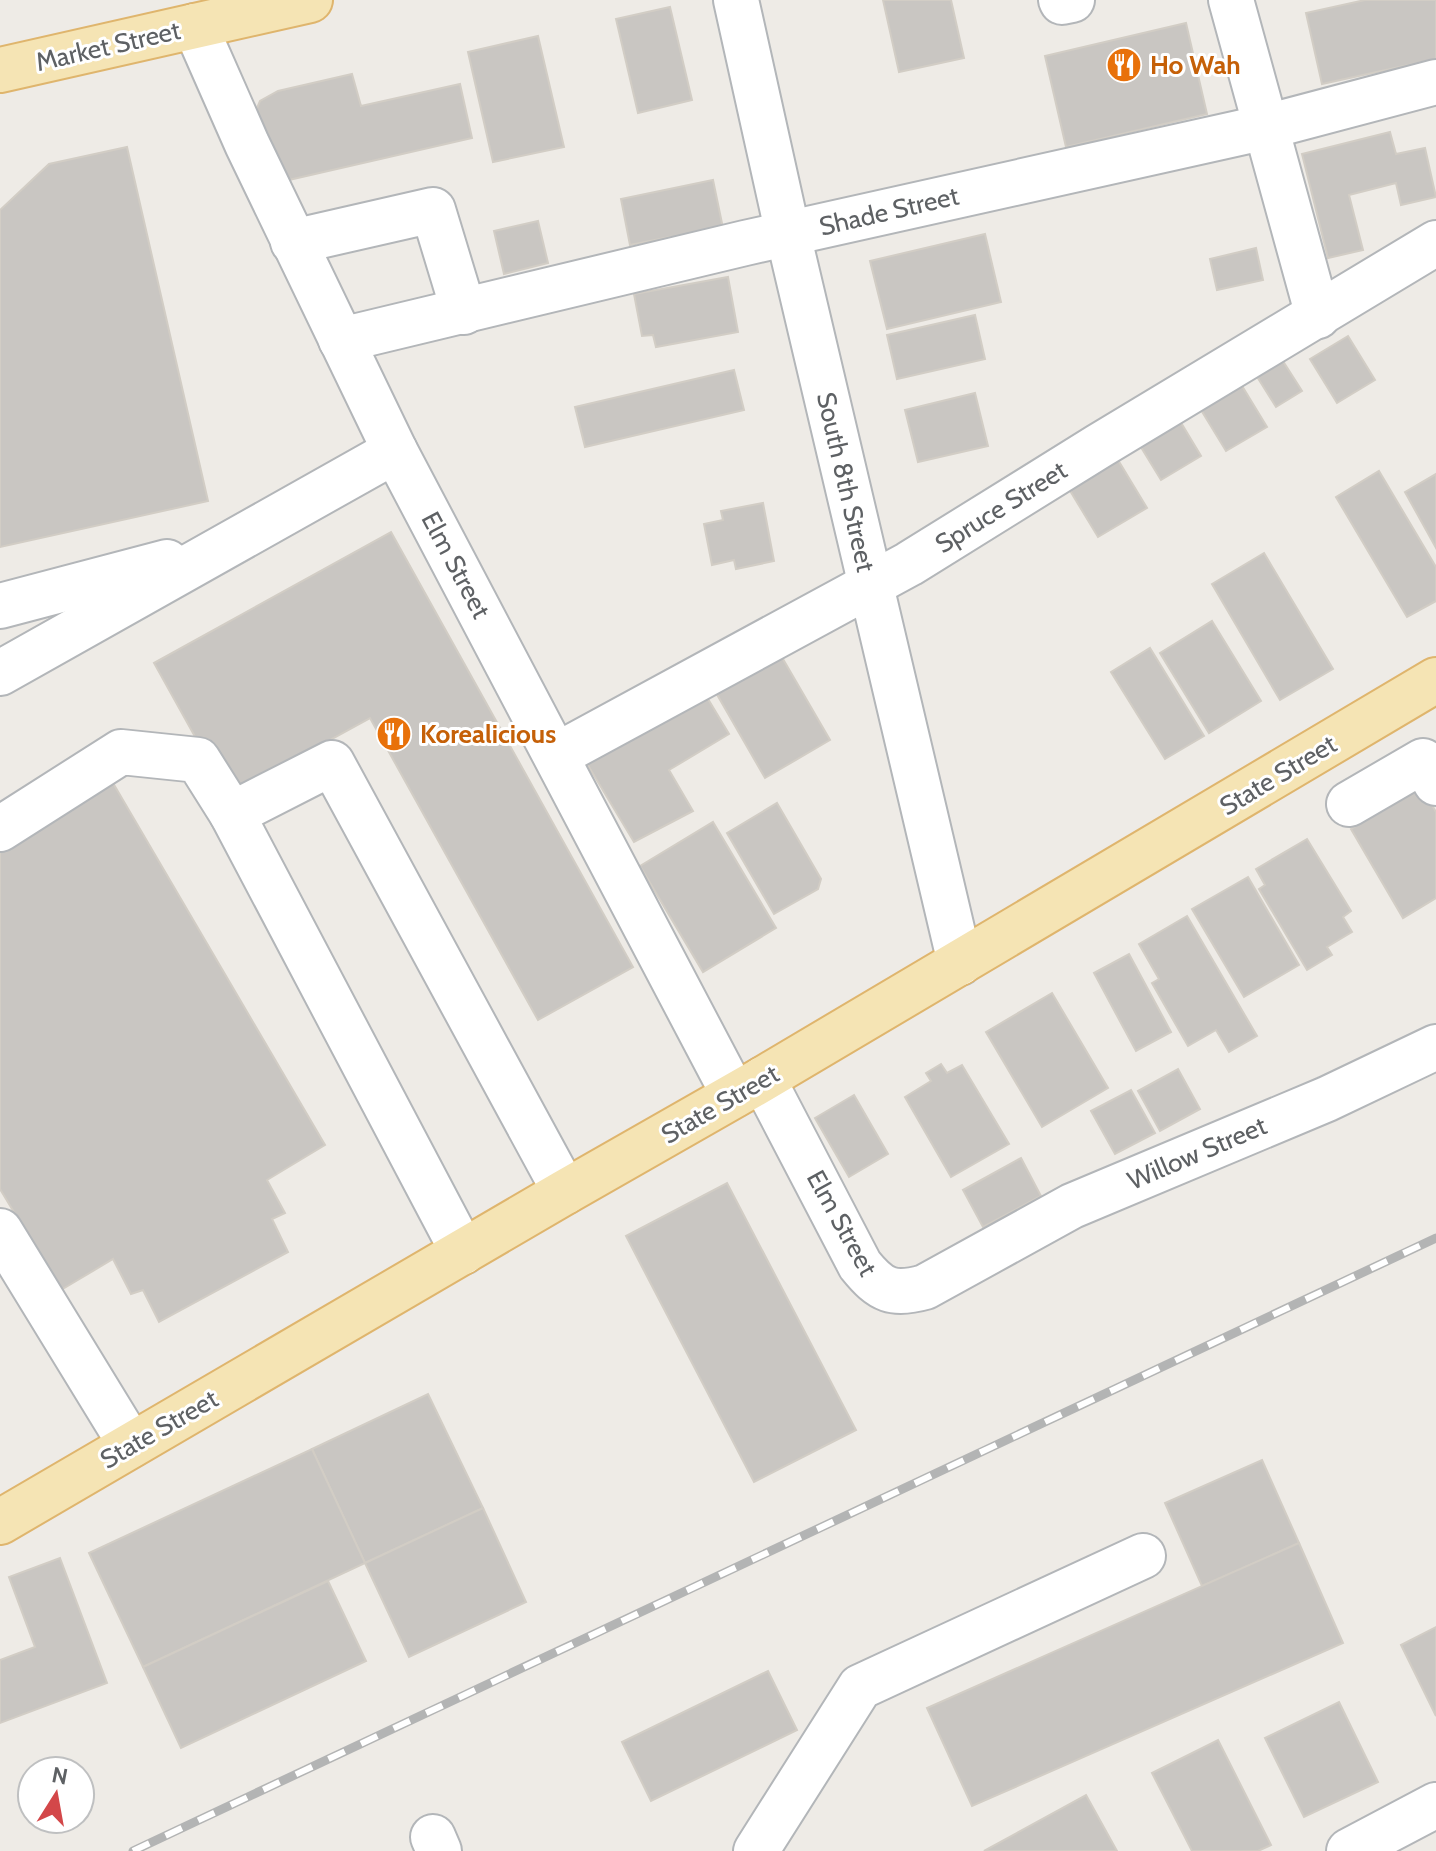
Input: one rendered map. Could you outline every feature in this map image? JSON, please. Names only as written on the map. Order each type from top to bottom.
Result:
[{"type":"main road","name":"Market Street","points":[[0,70],[310,0]]},
{"type":"main road","name":"State Street","points":[[0,1522],[749,1087],[1436,680]]},
{"type":"street","name":"South 8th Street","points":[[736,0],[960,963]]},
{"type":"street","points":[[1061,0],[1072,0]]},
{"type":"street","points":[[1231,0],[1318,316]]},
{"type":"street","name":"Elm Street","points":[[195,26],[293,242],[395,451],[557,755],[749,1087],[860,1265],[875,1283],[889,1291],[907,1292],[925,1287],[962,1267]]},
{"type":"street","name":"Shade Street","points":[[341,340],[788,234],[1266,127],[1436,82]]},
{"type":"street","points":[[293,242],[433,210],[464,312]]},
{"type":"street","name":"Spruce Street","points":[[557,755],[909,564],[1436,243]]},
{"type":"street","points":[[0,673],[395,451]]},
{"type":"street","points":[[0,606],[228,546]]},
{"type":"street","points":[[1343,737],[1361,797],[1423,761],[1436,783]]},
{"type":"street","points":[[0,829],[121,752],[198,760],[232,814],[463,1252]]},
{"type":"street","points":[[232,814],[332,763],[565,1192]]},
{"type":"street","name":"Willow Street","points":[[962,1267],[1072,1206],[1327,1099],[1436,1047]]},
{"type":"street","points":[[0,1231],[131,1445]]},
{"type":"street","points":[[756,1851],[860,1687],[1143,1556]]},
{"type":"street","points":[[1349,1851],[1436,1805]]},
{"type":"building","points":[[883,0],[951,0],[964,58],[899,72]]},
{"type":"building","points":[[1365,0],[1436,0],[1436,59],[1322,84],[1306,13]]},
{"type":"building","points":[[670,7],[692,100],[638,113],[616,19]]},
{"type":"building","points":[[1186,23],[1207,114],[1066,147],[1045,56]]},
{"type":"building","points":[[538,36],[564,147],[493,162],[468,52]]},
{"type":"building","points":[[352,74],[361,106],[460,84],[472,138],[280,182],[254,115],[260,101],[278,91]]},
{"type":"building","points":[[1390,132],[1396,154],[1425,148],[1436,197],[1401,205],[1396,183],[1349,195],[1363,250],[1328,258],[1302,154]]},
{"type":"building","points":[[127,147],[208,501],[0,547],[0,210],[49,164]]},
{"type":"building","points":[[713,180],[724,233],[671,244],[670,237],[630,245],[621,199]]},
{"type":"building","points":[[538,221],[548,263],[504,274],[494,231]]},
{"type":"building","points":[[985,234],[1001,302],[887,329],[870,261]]},
{"type":"building","points":[[1256,248],[1263,280],[1217,290],[1210,259]]},
{"type":"building","points":[[728,277],[738,332],[656,347],[653,335],[642,336],[634,294]]},
{"type":"building","points":[[975,315],[985,359],[897,379],[887,335]]},
{"type":"building","points":[[1348,336],[1375,380],[1337,403],[1310,359]]},
{"type":"building","points":[[1281,358],[1302,391],[1276,407],[1256,375]]},
{"type":"building","points":[[734,370],[744,410],[585,447],[575,407]]},
{"type":"building","points":[[1236,376],[1267,427],[1226,451],[1195,400]]},
{"type":"building","points":[[975,393],[988,446],[918,462],[905,410]]},
{"type":"building","points":[[1177,416],[1201,456],[1161,480],[1136,439]]},
{"type":"building","points":[[1115,455],[1147,508],[1098,537],[1066,484]]},
{"type":"building","points":[[1379,471],[1436,567],[1436,601],[1407,617],[1336,497]]},
{"type":"building","points":[[1436,474],[1436,548],[1405,492]]},
{"type":"building","points":[[763,503],[774,561],[736,569],[734,560],[712,565],[704,524],[723,520],[721,511]]},
{"type":"building","points":[[391,532],[633,967],[538,1020],[370,718],[228,796],[154,663]]},
{"type":"building","points":[[1264,553],[1333,669],[1280,700],[1212,584]]},
{"type":"building","points":[[1212,621],[1261,701],[1209,733],[1160,653]]},
{"type":"building","points":[[776,647],[830,740],[765,778],[711,684]]},
{"type":"building","points":[[1150,648],[1204,736],[1165,759],[1111,672]]},
{"type":"building","points":[[699,684],[729,734],[669,770],[693,811],[634,842],[586,762]]},
{"type":"building","points":[[113,783],[325,1145],[267,1180],[285,1213],[272,1219],[288,1252],[159,1322],[143,1290],[131,1294],[113,1259],[61,1290],[0,1189],[0,848]]},
{"type":"building","points":[[1422,788],[1436,812],[1436,898],[1403,918],[1351,829]]},
{"type":"building","points":[[777,803],[821,879],[818,889],[774,914],[727,833]]},
{"type":"building","points":[[713,822],[776,928],[703,972],[640,866]]},
{"type":"building","points":[[1307,839],[1351,911],[1343,917],[1352,932],[1327,947],[1332,955],[1307,970],[1259,889],[1265,885],[1256,869]]},
{"type":"building","points":[[1248,877],[1299,965],[1244,997],[1192,909]]},
{"type":"building","points":[[1187,916],[1257,1036],[1229,1052],[1216,1030],[1188,1046],[1152,983],[1159,979],[1139,944]]},
{"type":"building","points":[[1129,954],[1171,1032],[1136,1051],[1094,973]]},
{"type":"building","points":[[1052,993],[1108,1088],[1042,1127],[986,1032]]},
{"type":"building","points":[[941,1064],[947,1073],[962,1065],[1009,1144],[951,1177],[905,1097],[931,1081],[926,1073]]},
{"type":"building","points":[[1178,1069],[1200,1109],[1160,1131],[1138,1091]]},
{"type":"building","points":[[1131,1090],[1155,1133],[1115,1154],[1091,1111]]},
{"type":"building","points":[[854,1095],[888,1154],[849,1177],[815,1118]]},
{"type":"building","points":[[1021,1158],[1041,1196],[983,1227],[963,1190]]},
{"type":"building","points":[[727,1183],[856,1430],[754,1482],[626,1236]]},
{"type":"building","points":[[428,1394],[483,1508],[365,1563],[312,1449]]},
{"type":"building","points":[[312,1449],[365,1563],[143,1667],[89,1553]]},
{"type":"building","points":[[1262,1460],[1299,1543],[1202,1586],[1165,1503]]},
{"type":"building","points":[[483,1508],[526,1602],[409,1657],[365,1563]]},
{"type":"building","points":[[1299,1543],[1343,1643],[972,1806],[927,1708]]},
{"type":"building","points":[[60,1558],[107,1683],[0,1723],[0,1660],[35,1647],[9,1577]]},
{"type":"building","points":[[328,1581],[366,1661],[181,1748],[143,1667]]},
{"type":"building","points":[[1436,1627],[1436,1716],[1401,1645]]},
{"type":"building","points":[[768,1671],[797,1730],[651,1801],[622,1742]]},
{"type":"building","points":[[1339,1702],[1378,1782],[1304,1817],[1265,1738]]},
{"type":"building","points":[[1218,1740],[1271,1845],[1258,1851],[1192,1851],[1152,1773]]},
{"type":"building","points":[[1086,1795],[1117,1851],[984,1851]]},
{"type":"railway","points":[[133,1851],[1436,1238]]},
{"type":"place","name":"Ho Wah","points":[[1124,65]]},
{"type":"place","name":"Korealicious","points":[[394,734]]}]
